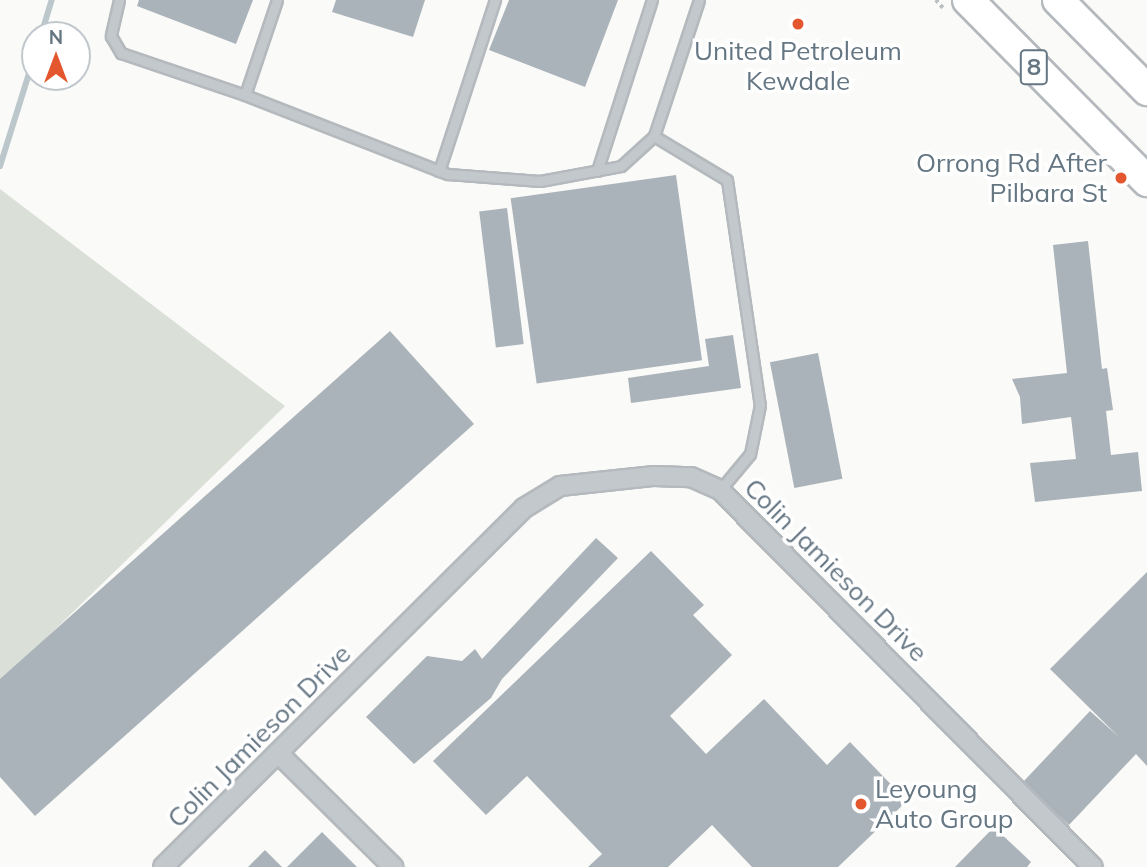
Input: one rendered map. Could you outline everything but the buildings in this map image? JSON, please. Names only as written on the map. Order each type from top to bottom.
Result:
[{"type":"highway","name":"8","points":[[968,0],[1147,181]]},
{"type":"highway","name":"8","points":[[1058,0],[1147,90]]},
{"type":"street","name":"Colin Jamieson Drive","points":[[163,867],[524,508],[560,486],[654,476],[691,477],[720,490],[1093,867]]},
{"type":"street","points":[[279,754],[393,867]]},
{"type":"lane","points":[[119,0],[111,36],[121,52],[245,95],[448,174],[540,181],[621,166],[654,136],[699,0]]},
{"type":"lane","points":[[245,95],[277,0]]},
{"type":"lane","points":[[439,171],[495,0]]},
{"type":"lane","points":[[597,171],[652,0]]},
{"type":"lane","points":[[654,136],[727,180],[760,405],[750,454],[720,490]]},
{"type":"shaded area","points":[[0,189],[285,406],[0,683]]},
{"type":"waterway","points":[[45,21],[52,0]]},
{"type":"waterway","points":[[0,166],[23,91]]},
{"type":"place","name":"United Petroleum Kewdale","points":[[798,24]]},
{"type":"place","name":"Orrong Rd After Pilbara St","points":[[1121,178]]},
{"type":"place","name":"Leyoung Auto Group","points":[[861,804]]}]
